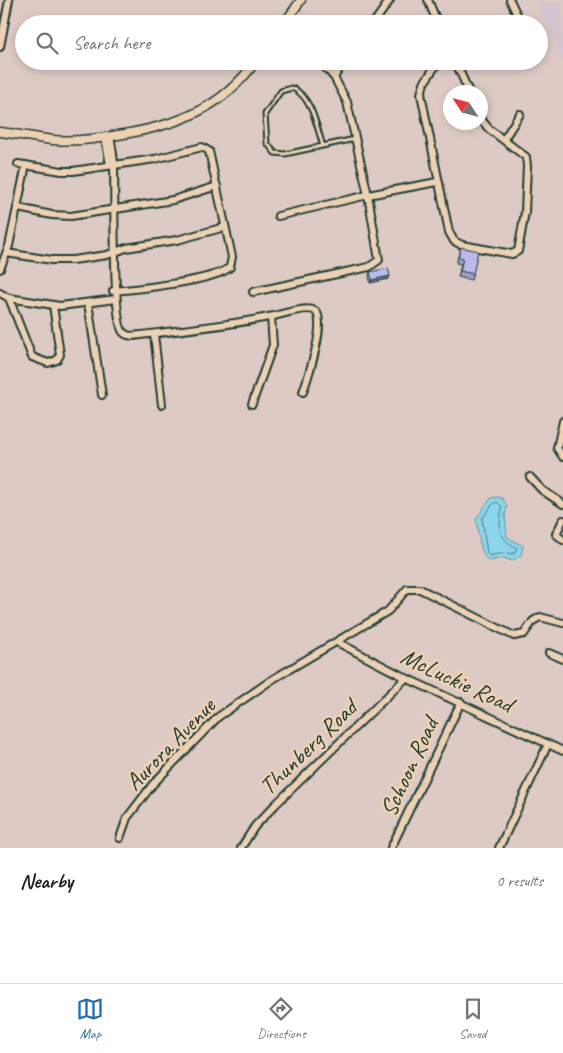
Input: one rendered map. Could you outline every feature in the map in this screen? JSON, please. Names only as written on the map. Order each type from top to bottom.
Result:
[{"type":"street","points":[[0,46],[9,0]]},
{"type":"street","points":[[290,15],[301,0]]},
{"type":"street","points":[[379,15],[390,0]]},
{"type":"street","points":[[428,0],[434,15]]},
{"type":"street","points":[[510,0],[517,15]]},
{"type":"street","points":[[0,132],[54,140],[108,137],[151,130],[188,118],[227,92],[248,70]]},
{"type":"street","points":[[253,292],[369,268],[379,260],[380,254],[368,194],[347,102],[334,77],[327,70]]},
{"type":"street","points":[[334,77],[339,70]]},
{"type":"street","points":[[433,70],[424,83],[420,94],[447,226],[454,241],[462,245],[500,254],[514,253],[520,246],[523,233],[527,166],[523,153],[488,128]]},
{"type":"street","points":[[459,70],[466,85]]},
{"type":"street","points":[[504,139],[520,114]]},
{"type":"street","points":[[108,137],[112,165],[115,294],[122,332],[131,336],[154,334],[271,317],[306,309],[314,310],[318,314],[316,345],[303,392]]},
{"type":"street","points":[[0,293],[9,298],[53,305],[88,303],[115,294],[174,284],[227,269],[232,262],[211,155],[204,147],[155,159],[62,171],[18,164]]},
{"type":"street","points":[[0,269],[18,208],[26,165]]},
{"type":"street","points":[[278,216],[368,194],[438,182]]},
{"type":"street","points":[[18,208],[62,216],[173,200],[217,186]]},
{"type":"street","points":[[6,253],[62,260],[113,253],[126,248],[177,240],[225,227]]},
{"type":"street","points":[[9,298],[32,357],[48,363],[57,360],[60,356],[53,305]]},
{"type":"street","points":[[88,303],[102,395]]},
{"type":"street","points":[[252,404],[273,345],[271,317]]},
{"type":"street","points":[[154,334],[162,405]]},
{"type":"street","points":[[563,421],[557,448],[563,457]]},
{"type":"street","points":[[530,477],[542,490],[563,504]]},
{"type":"street","points":[[563,520],[556,534],[563,540]]},
{"type":"street","name":"Aurora Avenue","points":[[120,838],[127,818],[153,784],[212,723],[273,678],[388,611],[403,592],[413,587],[485,619],[514,636],[524,634],[533,621],[540,617],[563,623]]},
{"type":"street","name":"McLuckie Road","points":[[337,642],[406,678],[563,751]]},
{"type":"street","points":[[549,653],[563,660]]},
{"type":"street","name":"Thunberg Road","points":[[241,848],[255,826],[275,805],[406,678]]},
{"type":"street","name":"Schoon Road","points":[[392,848],[460,702]]},
{"type":"street","points":[[499,848],[548,744]]},
{"type":"lane","points":[[323,146],[314,117],[303,97],[292,88],[281,91],[265,114],[269,147],[279,154],[323,146],[355,139]]},
{"type":"shaded area","points":[[563,2],[563,62],[548,29],[548,15],[542,15],[537,4]]},
{"type":"water","points":[[491,498],[502,498],[507,506],[505,515],[507,537],[523,546],[521,555],[512,561],[504,558],[489,561],[483,553],[480,542],[476,519]]},
{"type":"building","points":[[461,247],[478,251],[473,274],[460,271],[463,258],[458,257]]},
{"type":"building","points":[[388,268],[390,276],[372,280],[370,272]]}]
